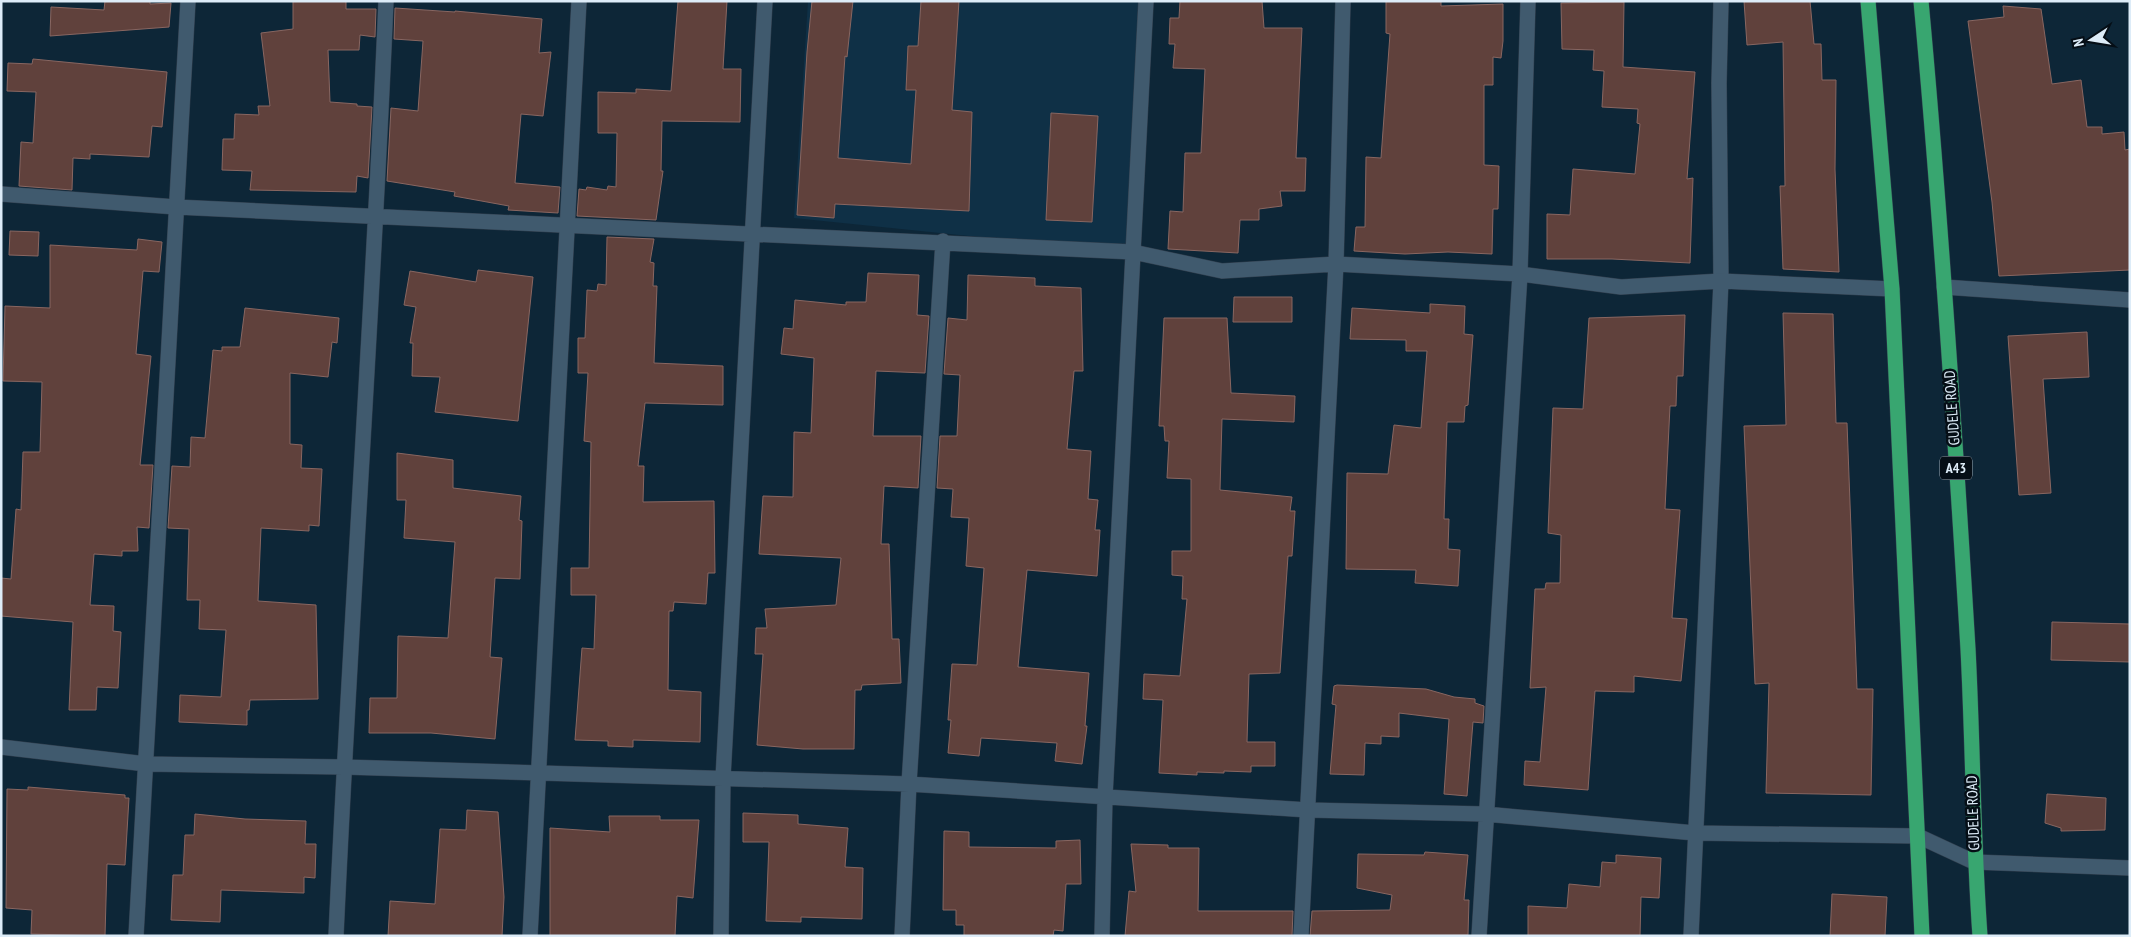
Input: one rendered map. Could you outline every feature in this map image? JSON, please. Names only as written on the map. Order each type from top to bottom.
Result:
[{"type":"highway","points":[[1868,1],[1892,289],[1922,936]]},
{"type":"highway","name":"GUDELE ROAD","points":[[1921,1],[1944,286],[1968,652],[1974,862],[1980,936]]},
{"type":"street","points":[[136,936],[188,1]]},
{"type":"street","points":[[336,936],[344,767],[377,216],[386,1]]},
{"type":"street","points":[[530,936],[579,1]]},
{"type":"street","points":[[721,936],[722,778],[764,1]]},
{"type":"street","points":[[1102,936],[1105,797],[1146,1]]},
{"type":"street","points":[[1301,936],[1336,264],[1343,1]]},
{"type":"street","points":[[1479,936],[1485,814],[1520,274],[1528,1]]},
{"type":"street","points":[[1692,936],[1695,833],[1721,281],[1719,83],[1722,1]]},
{"type":"street","points":[[1,194],[176,207],[567,226],[752,232],[1133,252],[1222,271],[1336,264],[1520,274],[1620,287],[1721,281],[1892,289]]},
{"type":"street","points":[[902,936],[909,784],[943,241]]},
{"type":"street","points":[[1944,286],[2130,300]]},
{"type":"street","points":[[1,748],[146,764],[344,767],[909,784],[1308,810],[1485,814],[1695,833],[1918,836],[1974,862],[2130,868]]},
{"type":"shaded area","points":[[808,1],[1150,1],[1136,253],[794,218]]},
{"type":"building","points":[[105,1],[150,1],[150,4],[171,3],[169,27],[50,36],[51,7],[104,10]]},
{"type":"building","points":[[293,1],[346,1],[346,9],[376,9],[375,37],[360,35],[359,50],[328,50],[330,102],[372,107],[368,178],[357,176],[356,192],[250,190],[252,171],[222,170],[223,139],[234,139],[235,114],[259,115],[258,106],[270,106],[261,33],[293,29]]},
{"type":"building","points":[[678,1],[727,1],[723,69],[741,69],[740,122],[662,121],[661,171],[663,171],[656,220],[577,216],[579,189],[586,190],[587,187],[607,190],[608,186],[616,187],[617,133],[598,133],[598,92],[636,93],[636,89],[671,91]]},
{"type":"building","points":[[812,1],[853,1],[847,57],[845,56],[838,158],[911,164],[916,90],[906,90],[908,46],[918,46],[921,1],[959,1],[952,110],[972,112],[969,211],[835,204],[834,218],[797,215]]},
{"type":"building","points":[[1180,1],[1262,1],[1264,28],[1302,28],[1296,158],[1306,158],[1305,191],[1280,191],[1282,206],[1259,209],[1259,220],[1240,220],[1238,253],[1168,249],[1170,211],[1183,212],[1185,153],[1201,153],[1205,69],[1173,68],[1175,44],[1169,44],[1170,18],[1179,18]]},
{"type":"building","points":[[1386,1],[1441,1],[1441,6],[1503,4],[1501,58],[1493,57],[1493,85],[1484,85],[1484,165],[1499,166],[1498,209],[1493,209],[1492,254],[1448,252],[1405,254],[1354,251],[1356,227],[1365,227],[1366,157],[1381,158],[1390,34],[1386,33]]},
{"type":"building","points":[[1744,1],[1810,1],[1814,44],[1821,44],[1822,80],[1836,80],[1835,169],[1839,272],[1783,269],[1780,186],[1785,186],[1783,42],[1747,45]]},
{"type":"building","points":[[1624,2],[1623,67],[1695,72],[1687,179],[1693,178],[1690,263],[1612,259],[1547,259],[1547,214],[1570,215],[1573,169],[1635,174],[1640,124],[1637,123],[1638,109],[1602,107],[1604,71],[1593,70],[1594,50],[1562,49],[1561,3]]},
{"type":"building","points":[[2003,6],[2041,9],[2052,84],[2081,80],[2087,127],[2102,127],[2102,134],[2124,132],[2125,150],[2130,149],[2130,270],[1999,276],[1992,202],[1968,21],[2004,17]]},
{"type":"building","points":[[395,8],[542,19],[539,53],[551,52],[543,116],[521,114],[515,183],[560,187],[558,213],[508,210],[509,206],[454,196],[455,192],[387,181],[391,108],[418,111],[423,41],[394,39]]},
{"type":"building","points":[[33,59],[167,72],[162,127],[152,126],[149,157],[90,154],[90,159],[73,158],[72,190],[19,186],[21,142],[33,143],[36,92],[7,91],[8,63],[32,64]]},
{"type":"building","points":[[1051,113],[1098,116],[1092,222],[1046,220]]},
{"type":"building","points":[[10,231],[39,232],[38,256],[9,255]]},
{"type":"building","points":[[607,237],[654,239],[650,262],[654,263],[653,286],[657,286],[654,363],[723,366],[723,405],[645,403],[638,466],[644,466],[643,502],[714,501],[715,573],[708,573],[706,604],[674,602],[673,611],[669,611],[668,690],[701,692],[700,742],[633,740],[633,747],[608,746],[608,741],[575,740],[582,648],[594,649],[596,595],[571,595],[571,568],[589,568],[591,442],[584,441],[588,373],[578,373],[578,338],[585,338],[587,290],[597,291],[598,284],[606,285]]},
{"type":"building","points":[[138,239],[162,242],[159,272],[143,271],[136,354],[151,356],[140,465],[153,465],[149,528],[137,527],[138,551],[122,551],[122,556],[94,554],[90,605],[114,606],[113,631],[121,632],[118,688],[97,687],[96,710],[69,710],[73,622],[1,616],[1,578],[11,579],[16,509],[21,510],[23,452],[40,452],[42,382],[3,381],[5,306],[50,308],[50,245],[137,250]]},
{"type":"building","points":[[478,270],[533,277],[518,421],[435,412],[440,377],[412,376],[413,343],[410,343],[416,307],[404,305],[410,271],[476,282]]},
{"type":"building","points":[[868,273],[919,275],[917,315],[929,316],[925,373],[876,371],[873,436],[921,436],[918,488],[884,486],[881,544],[889,544],[892,639],[899,639],[901,683],[862,685],[861,690],[855,690],[854,749],[803,749],[757,745],[763,654],[755,654],[756,628],[767,628],[765,609],[836,605],[841,558],[759,554],[763,496],[793,497],[794,432],[811,433],[814,358],[781,354],[784,328],[793,329],[795,300],[846,305],[846,302],[866,302]]},
{"type":"building","points":[[968,275],[1035,278],[1035,286],[1081,288],[1083,371],[1074,371],[1067,449],[1091,451],[1088,499],[1098,500],[1095,530],[1100,530],[1097,576],[1027,570],[1018,667],[1089,673],[1085,726],[1087,726],[1082,764],[1055,761],[1057,743],[981,738],[979,756],[948,753],[951,720],[948,720],[952,664],[977,665],[984,568],[966,566],[969,518],[951,517],[953,489],[937,488],[940,436],[957,436],[960,375],[944,374],[948,318],[967,320]]},
{"type":"building","points":[[1234,297],[1292,297],[1292,322],[1233,322]]},
{"type":"building","points":[[1430,304],[1465,306],[1464,334],[1473,335],[1468,405],[1465,406],[1464,422],[1447,422],[1444,519],[1449,519],[1448,549],[1460,550],[1458,586],[1415,583],[1416,570],[1346,569],[1347,473],[1388,474],[1394,425],[1421,428],[1427,351],[1406,351],[1406,340],[1350,339],[1352,308],[1430,313]]},
{"type":"building","points":[[245,308],[339,318],[337,343],[332,342],[328,377],[290,373],[290,444],[302,445],[301,468],[322,469],[319,526],[309,525],[309,531],[261,528],[258,601],[316,605],[318,699],[250,700],[249,710],[247,710],[247,725],[179,722],[180,695],[221,697],[226,630],[199,629],[200,600],[187,600],[189,529],[168,528],[172,466],[190,467],[191,437],[205,438],[213,350],[222,351],[222,347],[240,347]]},
{"type":"building","points":[[1783,313],[1833,314],[1836,423],[1847,423],[1857,689],[1873,689],[1871,795],[1766,793],[1769,683],[1755,684],[1744,426],[1786,425]]},
{"type":"building","points":[[1685,315],[1683,376],[1677,376],[1676,406],[1670,406],[1665,509],[1680,510],[1672,618],[1687,619],[1681,681],[1634,676],[1634,692],[1595,691],[1588,790],[1524,785],[1525,761],[1540,762],[1546,687],[1530,688],[1535,589],[1545,589],[1546,583],[1560,583],[1561,535],[1548,533],[1553,408],[1583,409],[1589,318]]},
{"type":"building","points":[[1164,318],[1227,318],[1231,393],[1295,396],[1294,422],[1222,419],[1220,490],[1292,497],[1290,511],[1295,511],[1292,556],[1288,556],[1280,673],[1249,674],[1247,742],[1275,742],[1275,766],[1251,766],[1251,772],[1197,772],[1197,775],[1159,773],[1163,700],[1143,699],[1144,674],[1180,676],[1187,599],[1182,599],[1183,576],[1172,575],[1172,551],[1191,551],[1191,479],[1167,478],[1169,441],[1165,441],[1164,426],[1159,426]]},
{"type":"building","points":[[2087,332],[2089,377],[2043,379],[2051,493],[2019,495],[2008,336]]},
{"type":"building","points":[[397,453],[453,460],[453,488],[521,496],[519,520],[522,521],[520,579],[495,578],[490,657],[502,658],[495,739],[431,733],[369,733],[370,698],[397,698],[398,636],[448,638],[455,542],[404,538],[406,500],[397,500]]},
{"type":"building","points":[[2052,622],[2130,624],[2130,662],[2051,660]]},
{"type":"building","points":[[1334,686],[1426,689],[1454,697],[1475,699],[1475,703],[1484,706],[1483,723],[1473,722],[1467,796],[1444,794],[1449,719],[1399,713],[1399,737],[1381,736],[1381,744],[1365,743],[1364,775],[1330,774],[1336,705],[1332,704]]},
{"type":"building","points":[[28,787],[125,795],[125,798],[129,798],[125,865],[107,864],[105,936],[31,934],[32,910],[6,908],[7,789],[28,790]]},
{"type":"building","points":[[2047,794],[2106,798],[2105,830],[2061,831],[2061,828],[2045,823]]},
{"type":"building","points":[[467,810],[498,812],[504,897],[502,936],[388,936],[390,901],[435,904],[440,829],[466,830]]},
{"type":"building","points":[[743,813],[798,815],[798,824],[848,828],[845,867],[863,868],[862,919],[801,917],[801,922],[766,921],[769,842],[743,842]]},
{"type":"building","points":[[195,814],[245,819],[306,821],[305,844],[316,844],[315,878],[304,877],[304,893],[221,890],[220,922],[171,920],[173,875],[183,875],[185,835],[194,835]]},
{"type":"building","points":[[609,816],[660,816],[660,820],[699,820],[693,898],[677,896],[675,936],[550,936],[550,828],[610,832]]},
{"type":"building","points":[[944,831],[969,832],[969,847],[1056,848],[1056,841],[1080,840],[1081,884],[1066,884],[1063,931],[1054,930],[1053,936],[964,936],[964,925],[956,925],[956,910],[943,910]]},
{"type":"building","points":[[1131,844],[1168,845],[1168,848],[1199,848],[1198,911],[1293,911],[1292,936],[1125,936],[1129,891],[1136,892]]},
{"type":"building","points":[[1425,852],[1468,855],[1464,900],[1469,900],[1468,935],[1310,936],[1312,911],[1390,910],[1392,895],[1357,888],[1358,854],[1424,855]]},
{"type":"building","points":[[1616,855],[1661,858],[1659,898],[1641,897],[1640,936],[1528,936],[1528,906],[1567,908],[1569,884],[1600,887],[1602,862],[1616,863]]},
{"type":"building","points":[[1832,894],[1887,897],[1885,936],[1830,936]]}]
